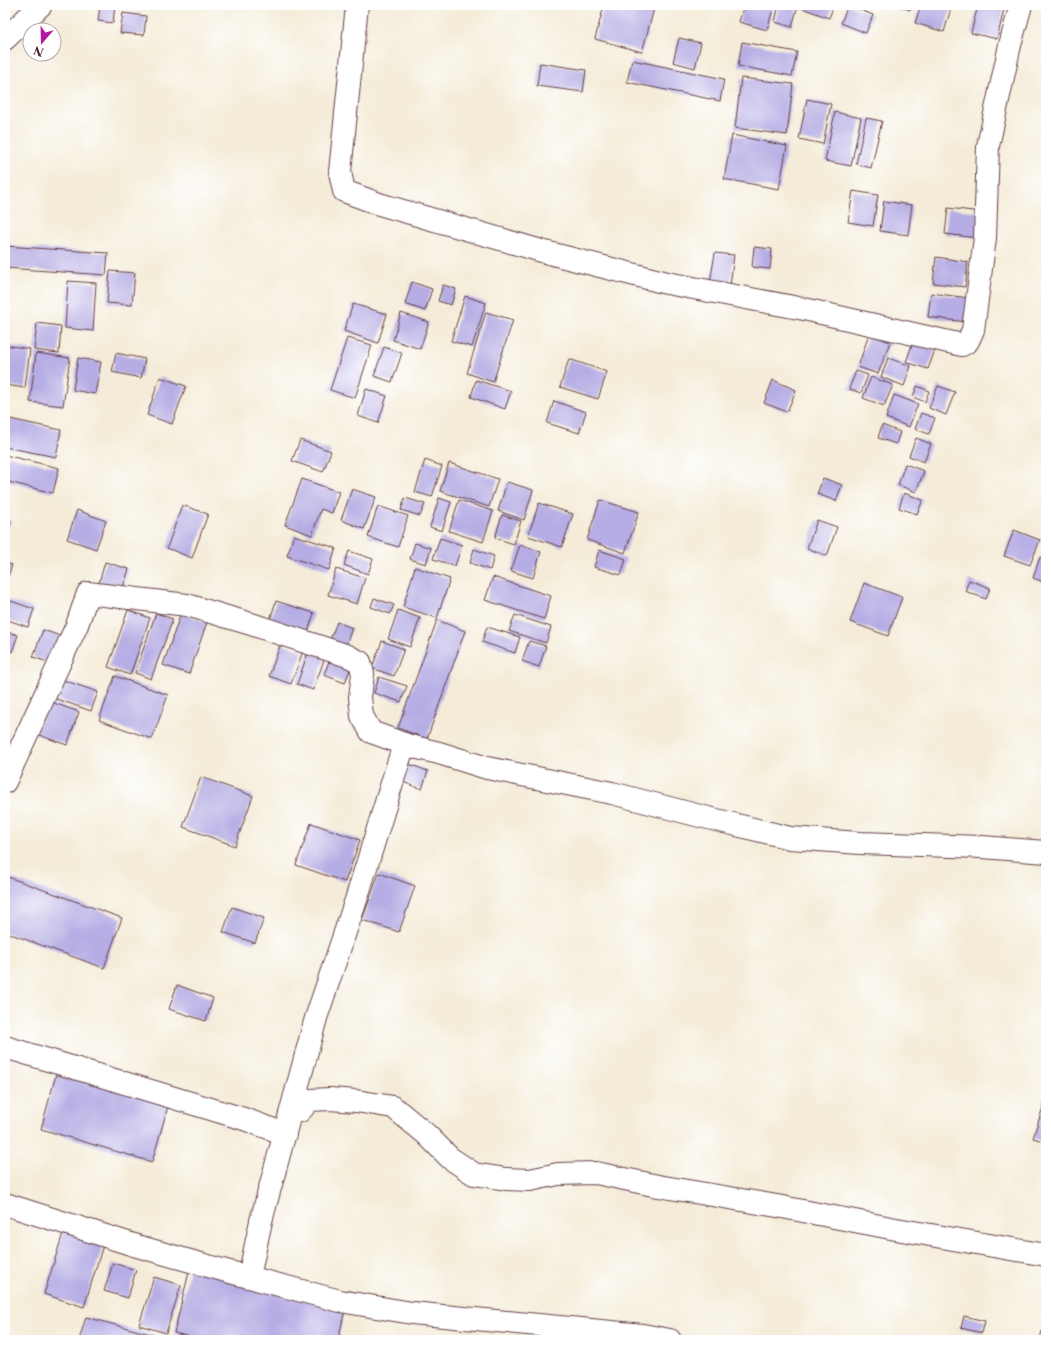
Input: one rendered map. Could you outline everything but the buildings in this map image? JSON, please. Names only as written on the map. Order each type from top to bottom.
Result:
[{"type":"street","points":[[5,39],[41,5]]},
{"type":"street","points":[[357,5],[340,172],[344,191],[379,204],[545,252],[667,283],[804,309],[962,345],[968,341],[973,330],[985,238],[988,146],[1010,45],[1021,5]]},
{"type":"street","points":[[5,782],[77,625],[88,593],[187,605],[348,656],[360,662],[363,674],[360,697],[362,716],[371,732],[404,744],[487,768],[612,793],[790,838],[860,844],[982,847],[1046,852]]},
{"type":"street","points":[[249,1277],[261,1221],[316,1018],[356,900],[404,744]]},
{"type":"street","points":[[5,1047],[244,1119],[285,1134]]},
{"type":"street","points":[[292,1110],[300,1111],[310,1100],[330,1099],[356,1101],[393,1107],[426,1134],[450,1158],[474,1174],[506,1179],[530,1180],[558,1174],[596,1173],[658,1186],[1046,1255]]},
{"type":"street","points":[[5,1204],[137,1246],[340,1301],[412,1313],[643,1335],[670,1340]]}]
